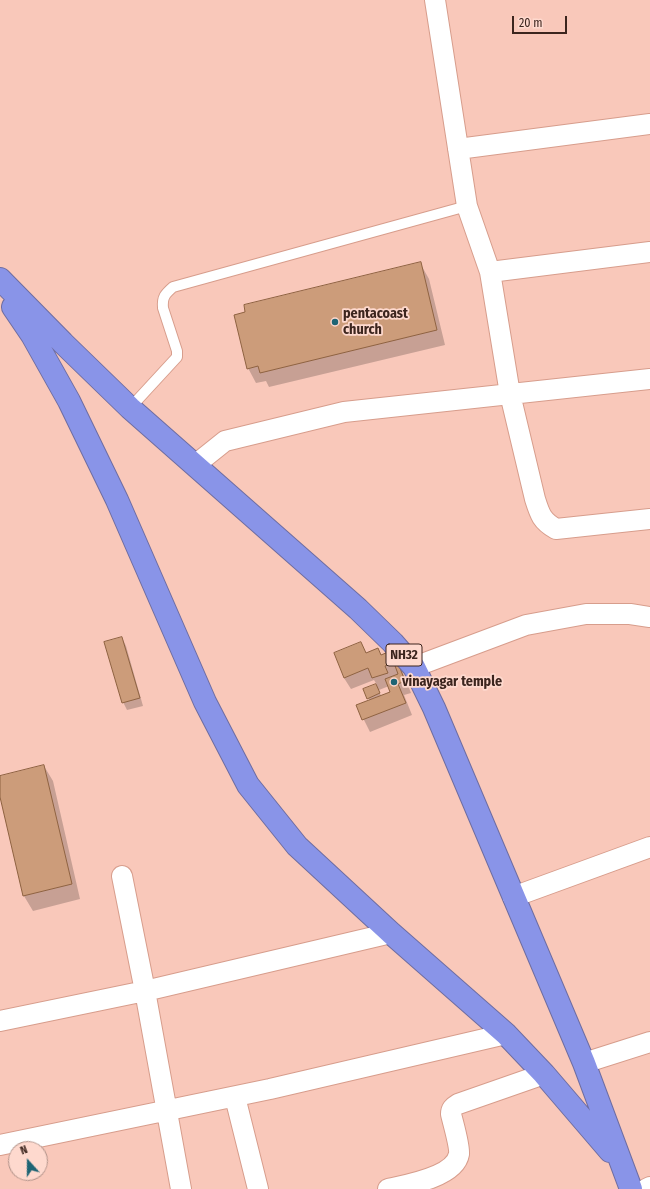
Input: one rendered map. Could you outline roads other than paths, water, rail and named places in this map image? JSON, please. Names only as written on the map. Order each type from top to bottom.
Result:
[{"type":"highway","name":"NH32","points":[[0,279],[130,408],[358,609],[393,643],[414,667],[434,708],[584,1063],[620,1163],[631,1189]]},
{"type":"highway","name":"NH32","points":[[0,287],[32,335],[69,401],[117,500],[205,702],[248,785],[297,846],[391,933],[506,1034],[544,1074],[620,1163]]},
{"type":"highway","points":[[69,401],[72,389],[84,378],[91,377],[102,381]]},
{"type":"street","points":[[435,0],[467,206],[490,272],[510,394],[540,515],[546,523],[556,530],[650,519]]},
{"type":"street","points":[[458,149],[650,124]]},
{"type":"street","points":[[490,272],[650,252]]},
{"type":"street","points":[[195,465],[224,441],[344,412],[650,379]]},
{"type":"street","points":[[414,667],[526,625],[586,614],[630,614],[650,617]]},
{"type":"street","points":[[513,897],[649,850]]},
{"type":"street","points":[[122,876],[145,991],[181,1189]]},
{"type":"street","points":[[0,1021],[145,991],[391,933]]},
{"type":"street","points":[[0,1145],[235,1097],[506,1034]]},
{"type":"street","points":[[584,1063],[650,1042]]},
{"type":"street","points":[[388,1189],[423,1185],[452,1166],[457,1160],[459,1151],[451,1114],[454,1106],[544,1074]]},
{"type":"street","points":[[235,1097],[258,1189]]},
{"type":"street","points":[[646,1189],[650,1187]]},
{"type":"lane","points":[[130,408],[177,357],[177,351],[163,308],[162,300],[165,294],[173,287],[467,206]]},
{"type":"place","name":"pentacoast church","points":[[335,322]]},
{"type":"place","name":"vinayagar temple","points":[[394,682]]}]
